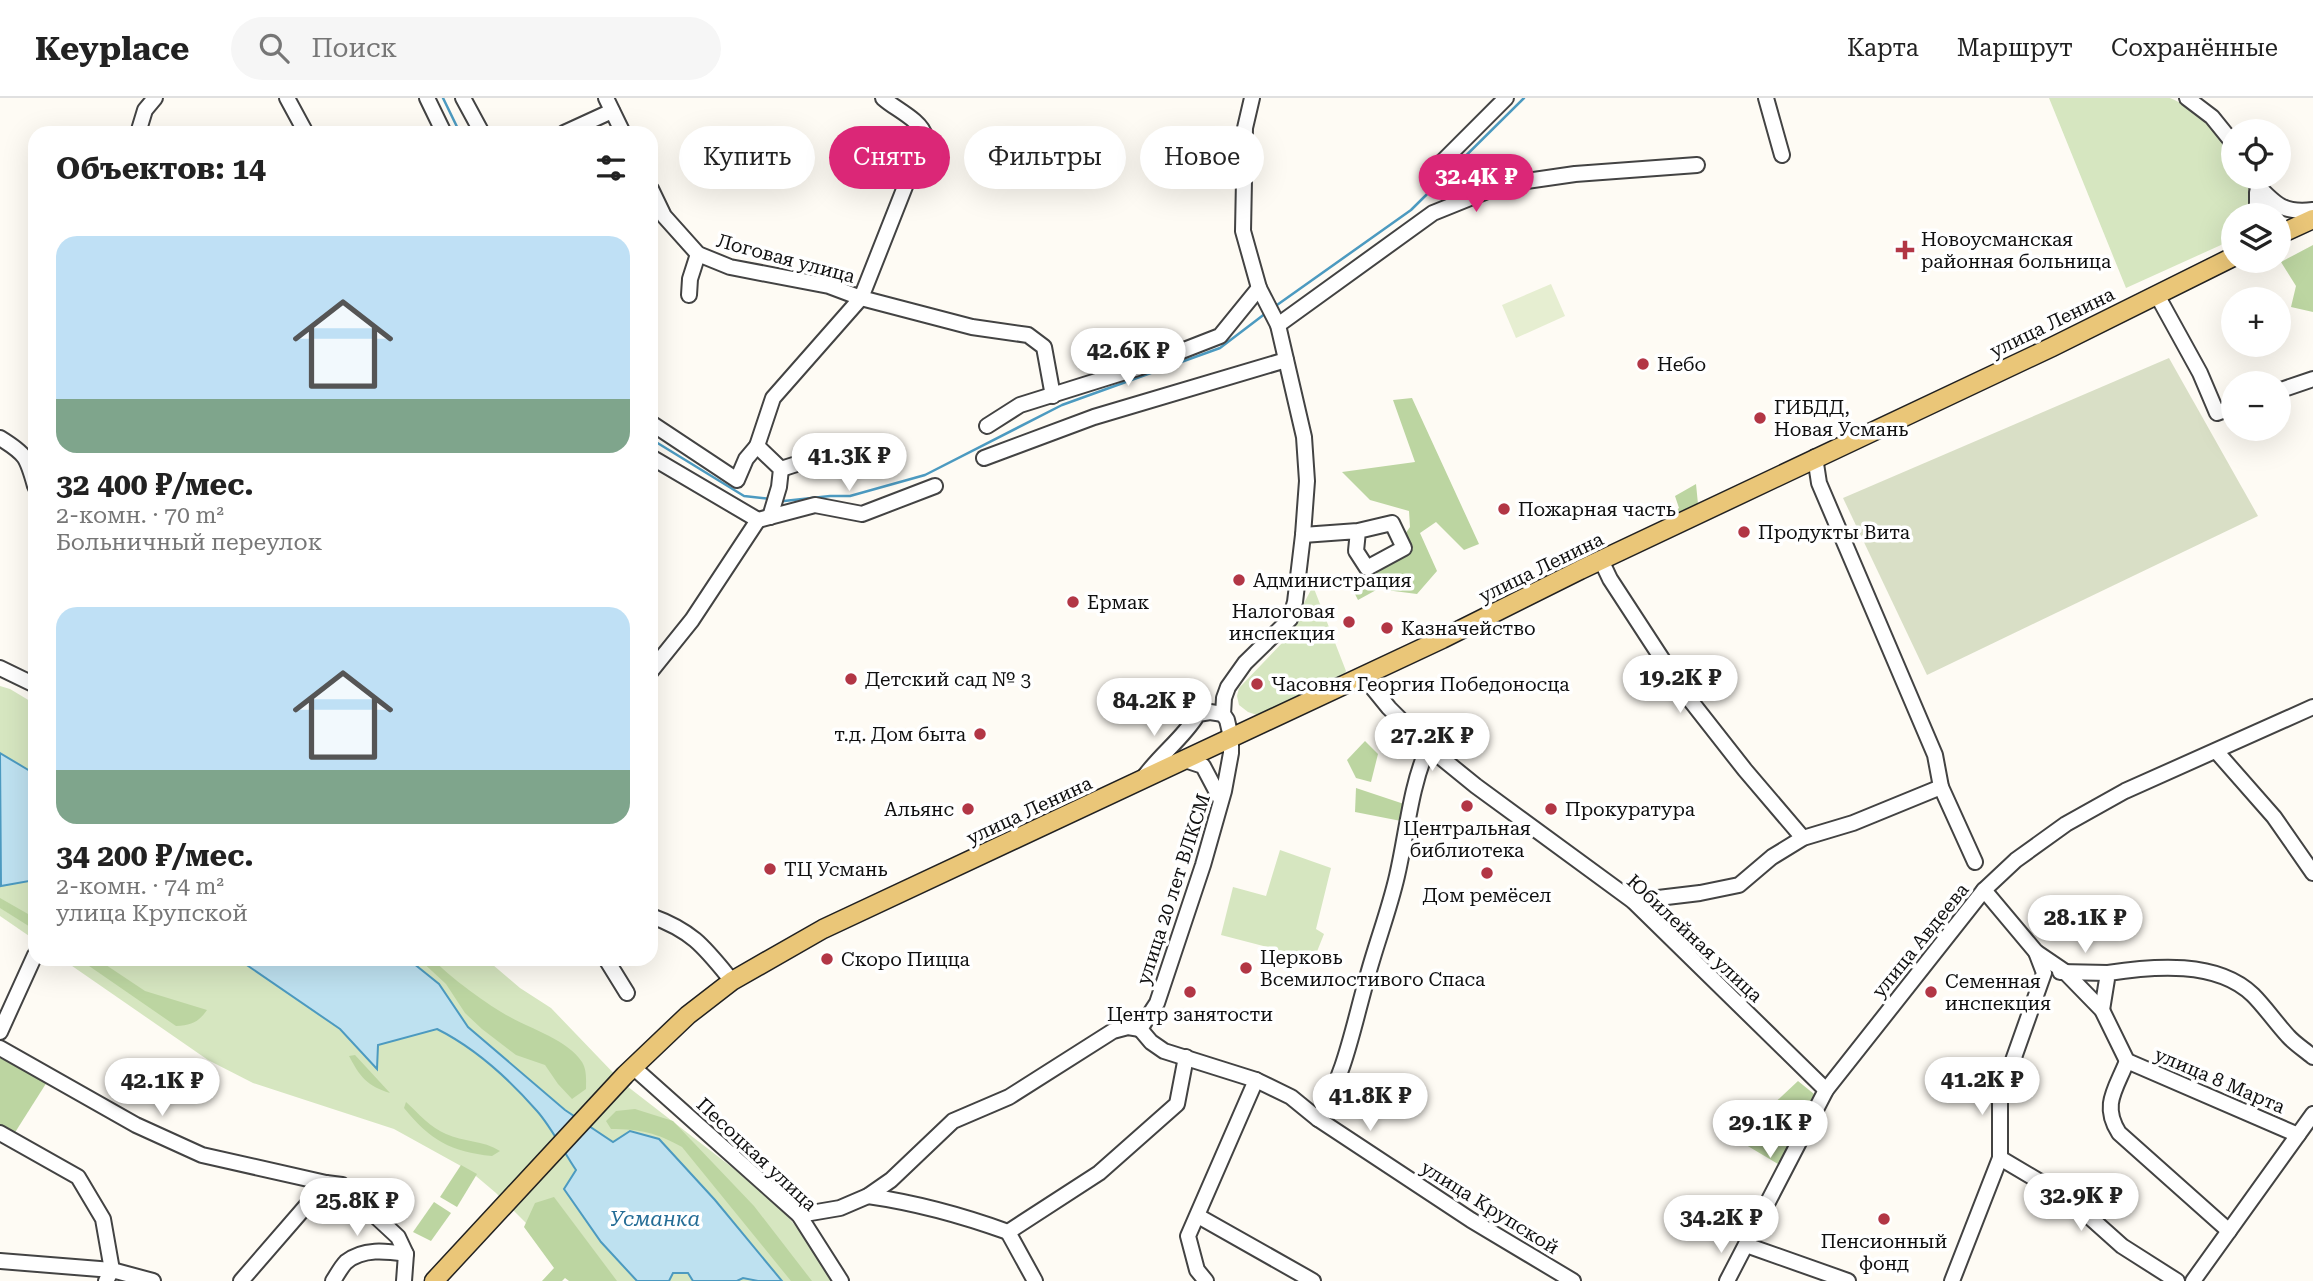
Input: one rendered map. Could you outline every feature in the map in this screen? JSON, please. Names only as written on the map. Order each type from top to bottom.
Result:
[{"type":"main road","points":[[2291,229],[2313,219]]},
{"type":"main road","name":"улица Ленина","points":[[434,1281],[629,1071],[688,1015],[733,981],[858,912],[1363,676],[1815,457],[2052,347],[2221,263]]},
{"type":"street","points":[[140,126],[145,110],[155,98]]},
{"type":"street","points":[[287,98],[302,126]]},
{"type":"street","points":[[427,98],[441,126]]},
{"type":"street","points":[[463,98],[478,126]]},
{"type":"street","name":"Логовая улица","points":[[658,428],[737,480],[746,459],[757,446],[773,398],[861,298],[925,136],[915,122],[883,98]]},
{"type":"street","points":[[1231,737],[1223,714],[1228,687],[1245,663],[1290,619],[1295,602],[1307,481],[1304,437],[1278,325],[1259,288],[1243,232],[1245,128],[1252,98]]},
{"type":"street","points":[[1440,164],[1506,98]]},
{"type":"street","points":[[1766,98],[1782,155]]},
{"type":"street","points":[[2187,98],[2212,117],[2221,128]]},
{"type":"street","points":[[575,126],[609,104],[620,126]]},
{"type":"street","points":[[1278,325],[1433,214],[1495,188],[1575,174],[1697,164]]},
{"type":"street","points":[[2262,189],[2275,204],[2297,212],[2313,210]]},
{"type":"street","name":"Логовая улица","points":[[658,204],[664,216],[698,254],[730,267],[829,286],[861,298],[972,327],[1028,335],[1044,347],[1053,396]]},
{"type":"street","points":[[689,295],[690,279],[698,254]]},
{"type":"street","points":[[987,426],[1020,405],[1138,368],[1220,336],[1259,288]]},
{"type":"street","points":[[2157,295],[2200,373],[2217,413],[2221,412]]},
{"type":"street","points":[[984,458],[1094,416],[1286,360]]},
{"type":"street","points":[[2291,387],[2313,379]]},
{"type":"street","points":[[0,438],[21,451],[28,463]]},
{"type":"street","points":[[757,446],[781,469]]},
{"type":"street","points":[[1815,457],[1819,483],[1935,755],[1941,787],[1975,862]]},
{"type":"street","points":[[781,469],[809,460]]},
{"type":"street","points":[[658,461],[764,518],[815,505],[862,514],[935,486]]},
{"type":"street","points":[[658,662],[692,620],[764,518],[779,486],[781,469]]},
{"type":"street","points":[[1303,535],[1358,531]]},
{"type":"street","points":[[1601,560],[1610,579],[1683,691],[1803,838]]},
{"type":"street","points":[[0,668],[28,682]]},
{"type":"street","points":[[1318,1119],[1340,1075],[1351,1042],[1396,878],[1418,769],[1428,747],[1389,708],[1363,676]]},
{"type":"street","name":"улица Авдеева","points":[[1746,1245],[1826,1090],[1984,890],[2016,860],[2066,824],[2125,791],[2313,707]]},
{"type":"street","points":[[1141,780],[1151,765],[1190,727],[1198,714],[1223,714]]},
{"type":"street","name":"улица 20 лет ВЛКСМ","points":[[1140,1029],[1157,1003],[1203,865],[1221,800],[1231,753],[1231,737]]},
{"type":"street","name":"Юбилейная улица","points":[[1428,747],[1476,786],[1633,901],[1826,1090]]},
{"type":"street","points":[[2216,751],[2274,817],[2313,873]]},
{"type":"street","points":[[1185,760],[1203,766],[1221,800]]},
{"type":"street","points":[[1633,901],[1739,885],[1772,857],[1803,838],[1853,823],[1941,787]]},
{"type":"street","name":"улица 8 Марта","points":[[1984,890],[2036,953],[2064,971],[2102,1010],[2127,1061],[2298,1135]]},
{"type":"street","points":[[658,919],[684,929],[706,949],[733,981]]},
{"type":"street","points":[[1967,1281],[1954,1275],[2000,1158],[2000,1097],[2044,973],[2036,953]]},
{"type":"street","points":[[0,1032],[30,966]]},
{"type":"street","points":[[610,966],[627,993]]},
{"type":"street","points":[[2044,973],[2108,973],[2153,966],[2200,971],[2229,978],[2253,995],[2290,1038],[2313,1057]]},
{"type":"street","points":[[2102,1010],[2108,973]]},
{"type":"street","points":[[797,1213],[840,1208],[868,1196],[891,1180],[953,1121],[1009,1097],[1113,1031],[1128,1027],[1140,1029]]},
{"type":"street","name":"улица Крупской","points":[[1140,1029],[1151,1042],[1164,1051],[1256,1080],[1291,1097],[1318,1119],[1471,1220],[1573,1281]]},
{"type":"street","points":[[0,1048],[136,1125],[202,1155],[326,1184],[342,1185],[398,1237],[406,1254],[404,1281]]},
{"type":"street","points":[[1007,1232],[1099,1173],[1177,1104],[1186,1058]]},
{"type":"street","name":"улица 8 Марта","points":[[2127,1061],[2109,1105],[2110,1119],[2119,1133],[2229,1231]]},
{"type":"street","name":"Песоцкая улица","points":[[629,1071],[797,1213],[841,1281]]},
{"type":"street","points":[[1206,1281],[1197,1270],[1188,1236],[1256,1080]]},
{"type":"street","points":[[2193,1281],[2313,1114]]},
{"type":"street","points":[[0,1133],[78,1177],[103,1219],[109,1276]]},
{"type":"street","points":[[2000,1158],[2049,1187],[2084,1212],[2122,1246],[2177,1281]]},
{"type":"street","points":[[241,1281],[326,1184]]},
{"type":"street","points":[[868,1196],[914,1202],[1007,1232],[1035,1281]]},
{"type":"street","points":[[1198,1216],[1313,1281]]},
{"type":"street","points":[[1727,1281],[1746,1245],[1847,1281]]},
{"type":"street","points":[[333,1281],[346,1263],[368,1252],[406,1254]]},
{"type":"street","points":[[0,1261],[153,1281]]},
{"type":"green space","points":[[2049,98],[2170,98],[2179,102],[2208,123],[2221,138],[2221,189],[2249,189],[2251,203],[2221,203],[2221,245],[2126,288]]},
{"type":"green space","points":[[2313,245],[2313,312],[2291,307],[2296,286],[2288,273],[2291,273],[2291,257]]},
{"type":"green space","points":[[1551,284],[1565,316],[1516,338],[1502,305]]},
{"type":"green space","points":[[2169,358],[2258,516],[1927,675],[1843,498]]},
{"type":"green space","points":[[1412,398],[1479,544],[1464,550],[1436,522],[1420,533],[1437,571],[1417,594],[1378,589],[1358,600],[1351,586],[1408,551],[1403,537],[1410,527],[1409,511],[1370,500],[1342,472],[1415,462],[1393,400]]},
{"type":"green space","points":[[1696,484],[1698,504],[1676,513],[1679,508],[1675,496]]},
{"type":"green space","points":[[1313,586],[1346,671],[1343,677],[1260,716],[1248,712],[1239,705],[1239,688],[1284,641]]},
{"type":"green space","points":[[0,686],[28,700],[28,935],[0,916]]},
{"type":"green space","points":[[1365,741],[1378,754],[1371,782],[1356,778],[1347,760]]},
{"type":"green space","points":[[1356,788],[1407,805],[1401,821],[1355,812]]},
{"type":"green space","points":[[1280,850],[1331,868],[1316,929],[1324,934],[1314,959],[1221,935],[1233,887],[1266,896]]},
{"type":"green space","points":[[0,898],[28,914],[28,926],[0,908]]},
{"type":"green space","points":[[72,966],[494,966],[520,988],[551,1008],[623,1083],[760,1189],[808,1241],[835,1281],[584,1281],[496,1193],[470,1171],[394,1129],[253,1083],[208,1060]]},
{"type":"green space","points":[[89,966],[108,966],[145,991],[207,1010],[194,1023],[176,1026]]},
{"type":"green space","points":[[427,966],[440,966],[491,1006],[568,1047],[584,1065],[586,1089],[572,1099],[545,1065],[516,1055],[482,1029],[465,1013],[446,984]]},
{"type":"green space","points":[[355,1055],[390,1093],[365,1080],[349,1056]]},
{"type":"green space","points":[[0,1058],[47,1082],[14,1134],[0,1124]]},
{"type":"green space","points":[[1798,1081],[1814,1094],[1799,1125],[1782,1116],[1773,1134],[1790,1144],[1778,1164],[1736,1139]]},
{"type":"green space","points":[[406,1102],[440,1131],[500,1151],[492,1156],[478,1154],[442,1142],[423,1128],[404,1108]]},
{"type":"green space","points":[[635,1109],[673,1121],[754,1206],[812,1281],[791,1281],[682,1147],[648,1133],[611,1129],[606,1121],[616,1111]]},
{"type":"green space","points":[[461,1165],[477,1174],[457,1207],[440,1197]]},
{"type":"green space","points":[[554,1197],[617,1281],[569,1281],[565,1278],[562,1281],[542,1281],[554,1268],[524,1227],[535,1203]]},
{"type":"green space","points":[[434,1202],[451,1213],[431,1241],[413,1232]]},
{"type":"water","points":[[0,753],[28,770],[28,881],[1,886]]},
{"type":"water","name":"Усманка","points":[[248,966],[417,966],[439,984],[468,1027],[565,1110],[613,1142],[630,1131],[659,1139],[715,1200],[782,1281],[743,1278],[737,1281],[693,1281],[688,1273],[673,1273],[669,1281],[637,1281],[601,1242],[564,1189],[576,1170],[548,1125],[491,1065],[465,1045],[437,1029],[378,1045],[377,1069],[340,1029]]},
{"type":"waterway","points":[[443,98],[457,126]]},
{"type":"waterway","points":[[1277,305],[1411,210],[1524,98]]},
{"type":"waterway","points":[[784,501],[850,496],[925,475],[1062,405],[1220,348],[1266,313]]},
{"type":"waterway","points":[[658,443],[744,496],[771,499]]},
{"type":"place","name":"Новоусманская районная больница","points":[[1905,250]]},
{"type":"place","name":"Небо","points":[[1643,364]]},
{"type":"place","name":"ГИБДД, Новая Усмань","points":[[1760,418]]},
{"type":"place","name":"Пожарная часть","points":[[1504,509]]},
{"type":"place","name":"Продукты Вита","points":[[1744,532]]},
{"type":"place","name":"Администрация","points":[[1239,580]]},
{"type":"place","name":"Ермак","points":[[1073,602]]},
{"type":"place","name":"Налоговая инспекция","points":[[1349,622]]},
{"type":"place","name":"Казначейство","points":[[1387,628]]},
{"type":"place","name":"Детский сад № 3","points":[[851,679]]},
{"type":"place","name":"Часовня Георгия Победоносца","points":[[1257,684]]},
{"type":"place","name":"т.д. Дом быта","points":[[980,734]]},
{"type":"place","name":"Центральная библиотека","points":[[1467,806]]},
{"type":"place","name":"Альянс","points":[[968,809]]},
{"type":"place","name":"Прокуратура","points":[[1551,809]]},
{"type":"place","name":"ТЦ Усмань","points":[[770,869]]},
{"type":"place","name":"Дом ремёсел","points":[[1487,873]]},
{"type":"place","name":"Скоро Пицца","points":[[827,959]]},
{"type":"place","name":"Церковь Всемилостивого Спаса","points":[[1246,968]]},
{"type":"place","name":"Центр занятости","points":[[1190,992]]},
{"type":"place","name":"Семенная инспекция","points":[[1931,992]]},
{"type":"place","name":"Пенсионный фонд","points":[[1884,1219]]}]
